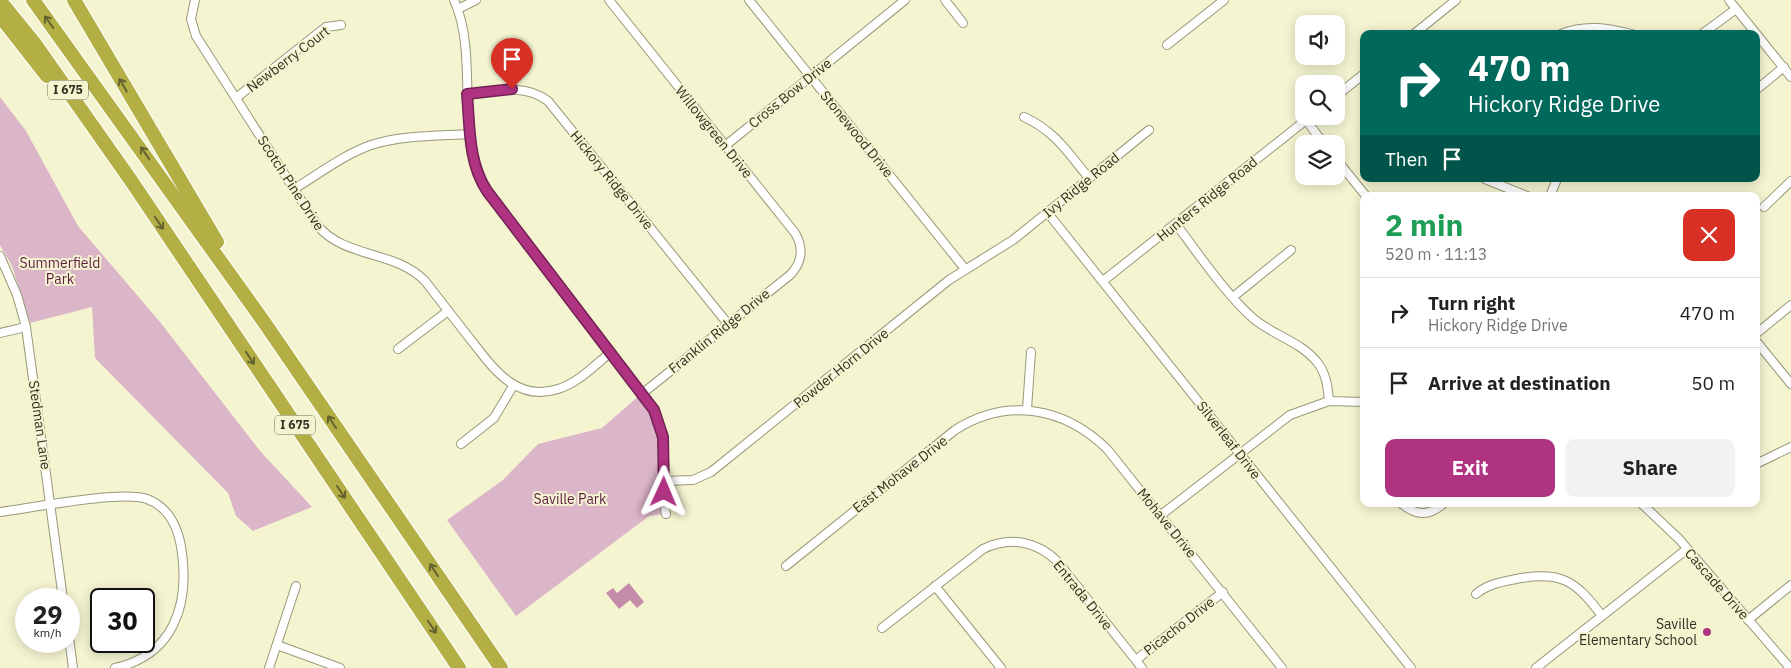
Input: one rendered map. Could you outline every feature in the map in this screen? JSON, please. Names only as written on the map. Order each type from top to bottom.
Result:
[{"type":"highway","name":"I 675","points":[[33,0],[264,322],[501,668]]},
{"type":"highway","points":[[74,0],[264,322]]},
{"type":"highway","name":"I 675","points":[[0,1],[36,44],[132,182],[459,668]]},
{"type":"highway","points":[[0,16],[132,182]]},
{"type":"street","name":"Scotch Pine Drive","points":[[195,0],[191,12],[194,31],[317,225],[329,238],[345,247],[398,263],[414,271],[425,281],[495,372],[513,386],[535,392],[558,389],[574,381],[611,352]]},
{"type":"street","points":[[454,0],[462,27],[474,163],[487,191],[643,393],[654,410],[661,428],[666,514]]},
{"type":"street","points":[[458,9],[476,0]]},
{"type":"street","name":"Willowgreen Drive","points":[[608,0],[797,237],[801,254],[795,270]]},
{"type":"street","name":"Stonewood Drive","points":[[749,0],[965,268]]},
{"type":"street","name":"Cross Bow Drive","points":[[725,146],[905,0]]},
{"type":"street","points":[[945,0],[963,23]]},
{"type":"street","points":[[1168,45],[1224,0]]},
{"type":"street","points":[[1419,30],[1456,0]]},
{"type":"street","points":[[1729,0],[1753,30]]},
{"type":"street","points":[[1707,30],[1736,9]]},
{"type":"street","name":"Newberry Court","points":[[236,98],[326,27],[341,24]]},
{"type":"street","points":[[1572,30],[1600,27],[1614,30]]},
{"type":"street","points":[[1760,38],[1791,77]]},
{"type":"street","points":[[1760,87],[1784,67]]},
{"type":"street","points":[[1345,89],[1360,77]]},
{"type":"street","name":"Hickory Ridge Drive","points":[[467,94],[520,89],[536,93],[548,101],[728,324]]},
{"type":"street","points":[[1024,116],[1047,128],[1089,178]]},
{"type":"street","name":"Hunters Ridge Road","points":[[1103,281],[1299,125]]},
{"type":"street","name":"Ivy Ridge Road","points":[[1013,240],[1149,130]]},
{"type":"street","points":[[294,189],[346,156],[371,145],[389,141],[471,134]]},
{"type":"street","points":[[1345,170],[1363,192]]},
{"type":"street","points":[[1764,207],[1791,181]]},
{"type":"street","points":[[1492,182],[1517,192]]},
{"type":"street","name":"Silverleaf Drive","points":[[1048,212],[1411,668]]},
{"type":"street","points":[[1176,224],[1233,297],[1262,326],[1311,356],[1322,370],[1329,401]]},
{"type":"street","name":"Powder Horn Drive","points":[[664,481],[694,480],[711,472],[965,268],[1013,240]]},
{"type":"street","points":[[1233,297],[1291,250]]},
{"type":"street","name":"Stedman Lane","points":[[0,256],[17,294],[26,326],[62,588]]},
{"type":"street","name":"Franklin Ridge Drive","points":[[643,393],[795,270]]},
{"type":"street","points":[[1760,331],[1791,305]]},
{"type":"street","points":[[398,349],[448,311]]},
{"type":"street","points":[[0,333],[26,326]]},
{"type":"street","points":[[1760,346],[1791,384]]},
{"type":"street","points":[[1027,409],[1031,352]]},
{"type":"street","points":[[461,444],[494,418],[513,386]]},
{"type":"street","points":[[1161,515],[1290,415],[1329,401],[1360,402]]},
{"type":"street","name":"Mohave Drive","points":[[1027,409],[1058,417],[1095,438],[1107,449],[1282,668]]},
{"type":"street","name":"East Mohave Drive","points":[[786,566],[955,430],[981,416],[1027,409]]},
{"type":"street","points":[[1760,462],[1791,447]]},
{"type":"street","points":[[0,512],[134,496],[157,504],[167,512],[176,526],[180,540],[185,585],[180,609],[176,621],[166,637],[153,650],[132,663],[115,668]]},
{"type":"street","points":[[1406,507],[1415,513],[1425,514],[1437,507]]},
{"type":"street","name":"Cascade Drive","points":[[1646,507],[1655,514],[1790,668]]},
{"type":"street","name":"Entrada Drive","points":[[935,586],[983,549],[993,544],[1012,541],[1033,545],[1051,556],[1142,668]]},
{"type":"street","points":[[1536,668],[1686,549]]},
{"type":"street","points":[[1476,594],[1500,582],[1548,575],[1573,584],[1589,598],[1602,616]]},
{"type":"street","points":[[1748,620],[1791,585]]},
{"type":"street","points":[[269,668],[296,586]]},
{"type":"street","points":[[882,628],[935,586],[1001,668]]},
{"type":"street","name":"Picacho Drive","points":[[1136,660],[1223,592]]},
{"type":"street","points":[[277,646],[340,668]]},
{"type":"street","points":[[71,653],[73,668]]},
{"type":"green space","name":"Summerfield Park","points":[[0,97],[26,131],[78,226],[160,322],[260,451],[312,507],[253,531],[236,516],[228,493],[95,358],[92,307],[30,323],[12,266],[0,245]]},
{"type":"green space","name":"Saville Park","points":[[640,395],[652,413],[658,429],[664,514],[649,516],[516,616],[447,520],[503,480],[538,444],[602,428]]},
{"type":"shaded area","points":[[629,583],[644,602],[637,608],[630,600],[619,609],[606,593],[613,588],[617,593]]},
{"type":"place","name":"Saville Elementary School","points":[[1707,632]]},
{"type":"route","points":[[512,89],[467,94],[472,155],[476,170],[487,191],[650,402],[658,419],[663,437],[664,492]]}]
